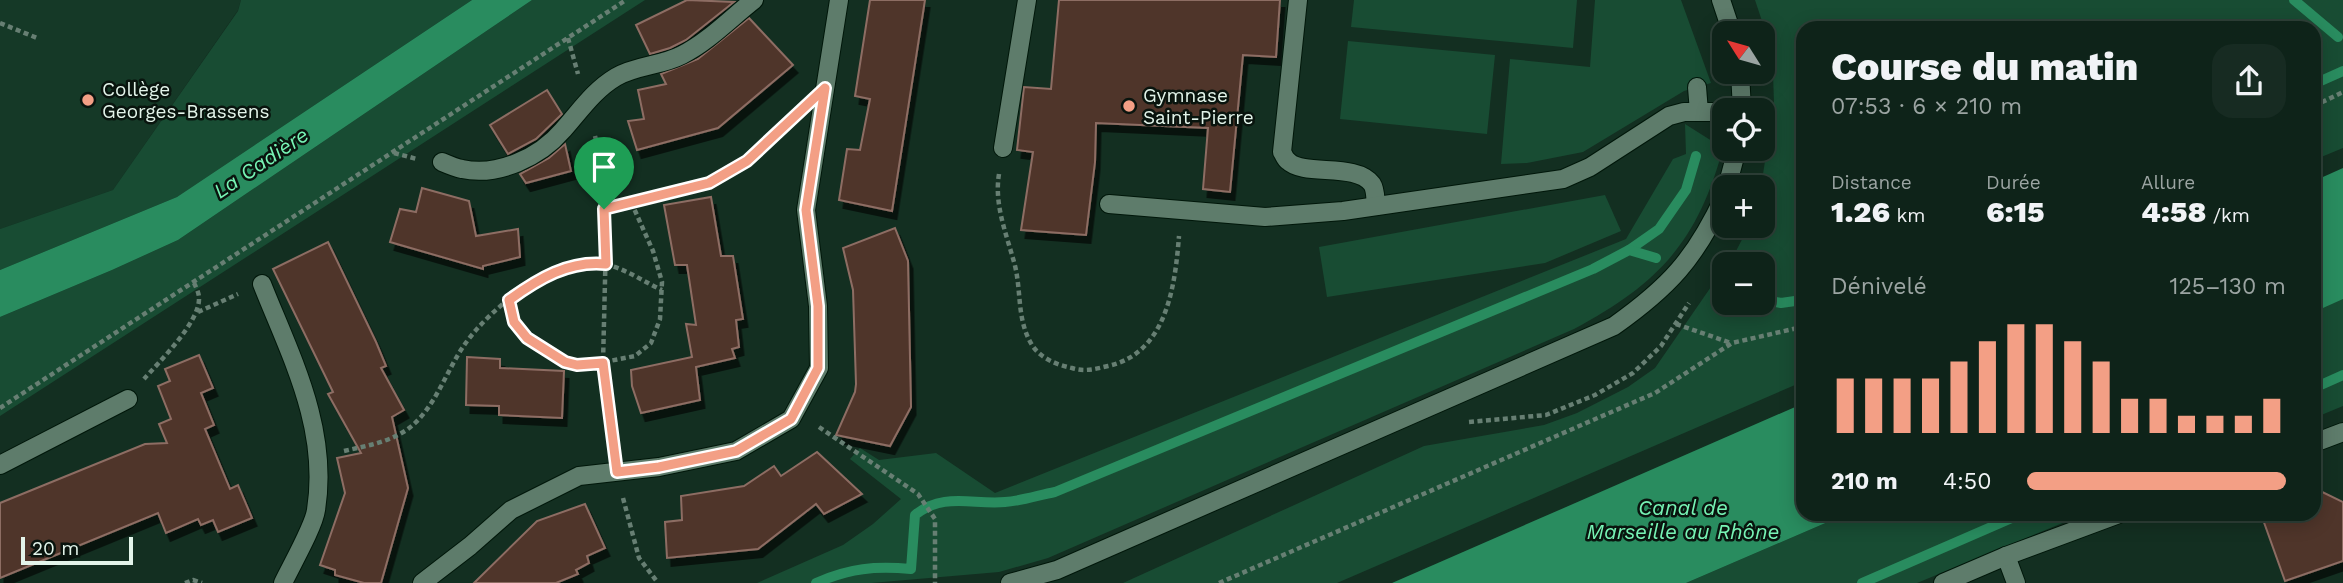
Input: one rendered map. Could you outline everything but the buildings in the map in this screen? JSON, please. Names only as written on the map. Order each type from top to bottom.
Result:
[{"type":"street","points":[[442,162],[463,170],[486,171],[517,164],[561,134],[602,86],[634,68],[662,63],[683,55],[754,0]]},
{"type":"street","points":[[422,583],[471,546],[511,510],[579,476],[659,467],[736,451],[791,419],[818,368],[818,306],[806,210],[839,0]]},
{"type":"street","points":[[1003,148],[1027,0]]},
{"type":"street","points":[[1298,0],[1282,152],[1288,162],[1296,166],[1341,171],[1366,178],[1374,186],[1376,206]]},
{"type":"street","points":[[1721,0],[1728,21]]},
{"type":"street","points":[[1697,87],[1699,112]]},
{"type":"street","points":[[1109,204],[1265,217],[1376,206],[1563,179],[1590,167],[1669,116],[1684,112],[1712,112]]},
{"type":"street","points":[[1010,583],[1070,564],[1614,326],[1651,298],[1691,258],[1712,222]]},
{"type":"street","points":[[262,284],[310,407],[319,457],[316,512],[283,583]]},
{"type":"street","points":[[0,465],[128,399]]},
{"type":"street","points":[[2321,440],[2343,432]]},
{"type":"street","points":[[1943,583],[2100,521]]},
{"type":"street","points":[[2006,556],[2016,583]]},
{"type":"path","points":[[0,408],[626,0]]},
{"type":"path","points":[[0,23],[37,37]]},
{"type":"path","points":[[568,38],[602,163],[606,264],[603,363],[617,472],[639,558],[658,583]]},
{"type":"path","points":[[604,209],[709,183],[747,161],[825,88]]},
{"type":"path","points":[[2321,103],[2343,92]]},
{"type":"path","points":[[1003,148],[997,185],[999,212],[1015,266],[1021,323],[1033,347],[1055,365],[1083,371],[1119,363],[1148,343],[1165,315],[1176,280],[1181,211]]},
{"type":"path","points":[[509,300],[514,322],[527,338],[565,362],[577,365],[603,363],[635,356],[651,343],[660,319],[662,282],[653,251],[632,204]]},
{"type":"path","points":[[319,457],[387,441],[406,430],[426,411],[466,343],[492,313],[533,282],[575,264],[606,264],[662,290]]},
{"type":"path","points":[[128,399],[174,345],[197,312],[200,297],[194,283]]},
{"type":"path","points":[[1676,324],[1732,344]]},
{"type":"path","points":[[1219,583],[1655,393],[1732,344],[1796,328]]},
{"type":"path","points":[[795,411],[918,494],[935,519],[935,583]]},
{"type":"path","points":[[186,583],[193,580],[202,583]]},
{"type":"shaded area","name":"Collège Georges-Brassens","points":[[0,0],[241,0],[238,10],[113,190],[0,229]]},
{"type":"shaded area","points":[[241,0],[472,0],[177,197],[0,270],[0,229],[113,190],[238,11]]},
{"type":"shaded area","points":[[532,0],[645,0],[0,416],[0,317],[178,240]]},
{"type":"shaded area","points":[[1354,0],[1577,0],[1573,48],[1351,27]]},
{"type":"shaded area","points":[[1595,0],[1681,0],[1711,83],[1684,91],[1583,152],[1527,163],[1501,164],[1510,59],[1590,67]]},
{"type":"shaded area","points":[[1755,0],[2343,0],[2343,148],[2321,157],[2321,21],[1796,21],[1796,385],[1337,583],[1123,583],[1424,446],[1544,425],[1577,413],[1628,387],[1655,368],[1712,285],[1712,315],[1775,315],[1775,252],[1736,252],[1743,238],[1775,238],[1775,175],[1763,175],[1765,161],[1775,161],[1775,21],[1762,21]]},
{"type":"shaded area","points":[[1348,41],[1495,55],[1487,134],[1340,119]]},
{"type":"shaded area","points":[[1685,124],[1712,141],[1712,161],[1719,161],[1701,210],[1687,235],[1671,257],[1651,277],[1629,295],[1574,329],[1048,558],[999,572],[871,583],[757,583],[843,545],[873,524],[901,499],[850,459],[860,448],[879,460],[936,453],[995,493],[1626,239],[1673,159],[1686,154]]},
{"type":"shaded area","points":[[1605,195],[1621,231],[1545,263],[1327,297],[1319,247]]},
{"type":"shaded area","points":[[2343,298],[2343,406],[2321,415],[2321,308]]},
{"type":"shaded area","points":[[1830,521],[2067,521],[1917,583],[1686,583]]},
{"type":"water","name":"La Cadière","points":[[472,0],[532,0],[178,240],[0,317],[0,270],[177,197]]},
{"type":"water","points":[[2343,168],[2343,299],[2321,309],[2321,178]]},
{"type":"water","name":"Canal de Marseille au Rhône","points":[[1796,407],[1796,521],[1830,521],[1686,583],[1392,583]]},
{"type":"waterway","points":[[2294,0],[2319,21]]},
{"type":"waterway","points":[[2321,23],[2338,37]]},
{"type":"waterway","points":[[2321,81],[2343,71]]},
{"type":"waterway","points":[[1629,250],[1659,229],[1686,190],[1696,156]]},
{"type":"waterway","points":[[816,583],[863,569],[911,569],[915,515],[936,504],[1011,501],[1055,492],[1593,269],[1629,250],[1656,258]]},
{"type":"waterway","points":[[1775,302],[1796,301]]},
{"type":"waterway","points":[[2321,385],[2343,375]]},
{"type":"waterway","points":[[1862,583],[2005,521]]},
{"type":"place","name":"Collège Georges-Brassens","points":[[88,100]]},
{"type":"place","name":"Gymnase Saint-Pierre","points":[[1129,106]]},
{"type":"route","points":[[825,88],[806,210],[818,306],[818,368],[791,419],[736,451],[659,467],[617,472],[603,363],[577,365],[565,362],[527,338],[514,322],[509,300],[533,282],[575,264],[606,264],[604,209],[709,183],[747,161],[825,88]]}]
